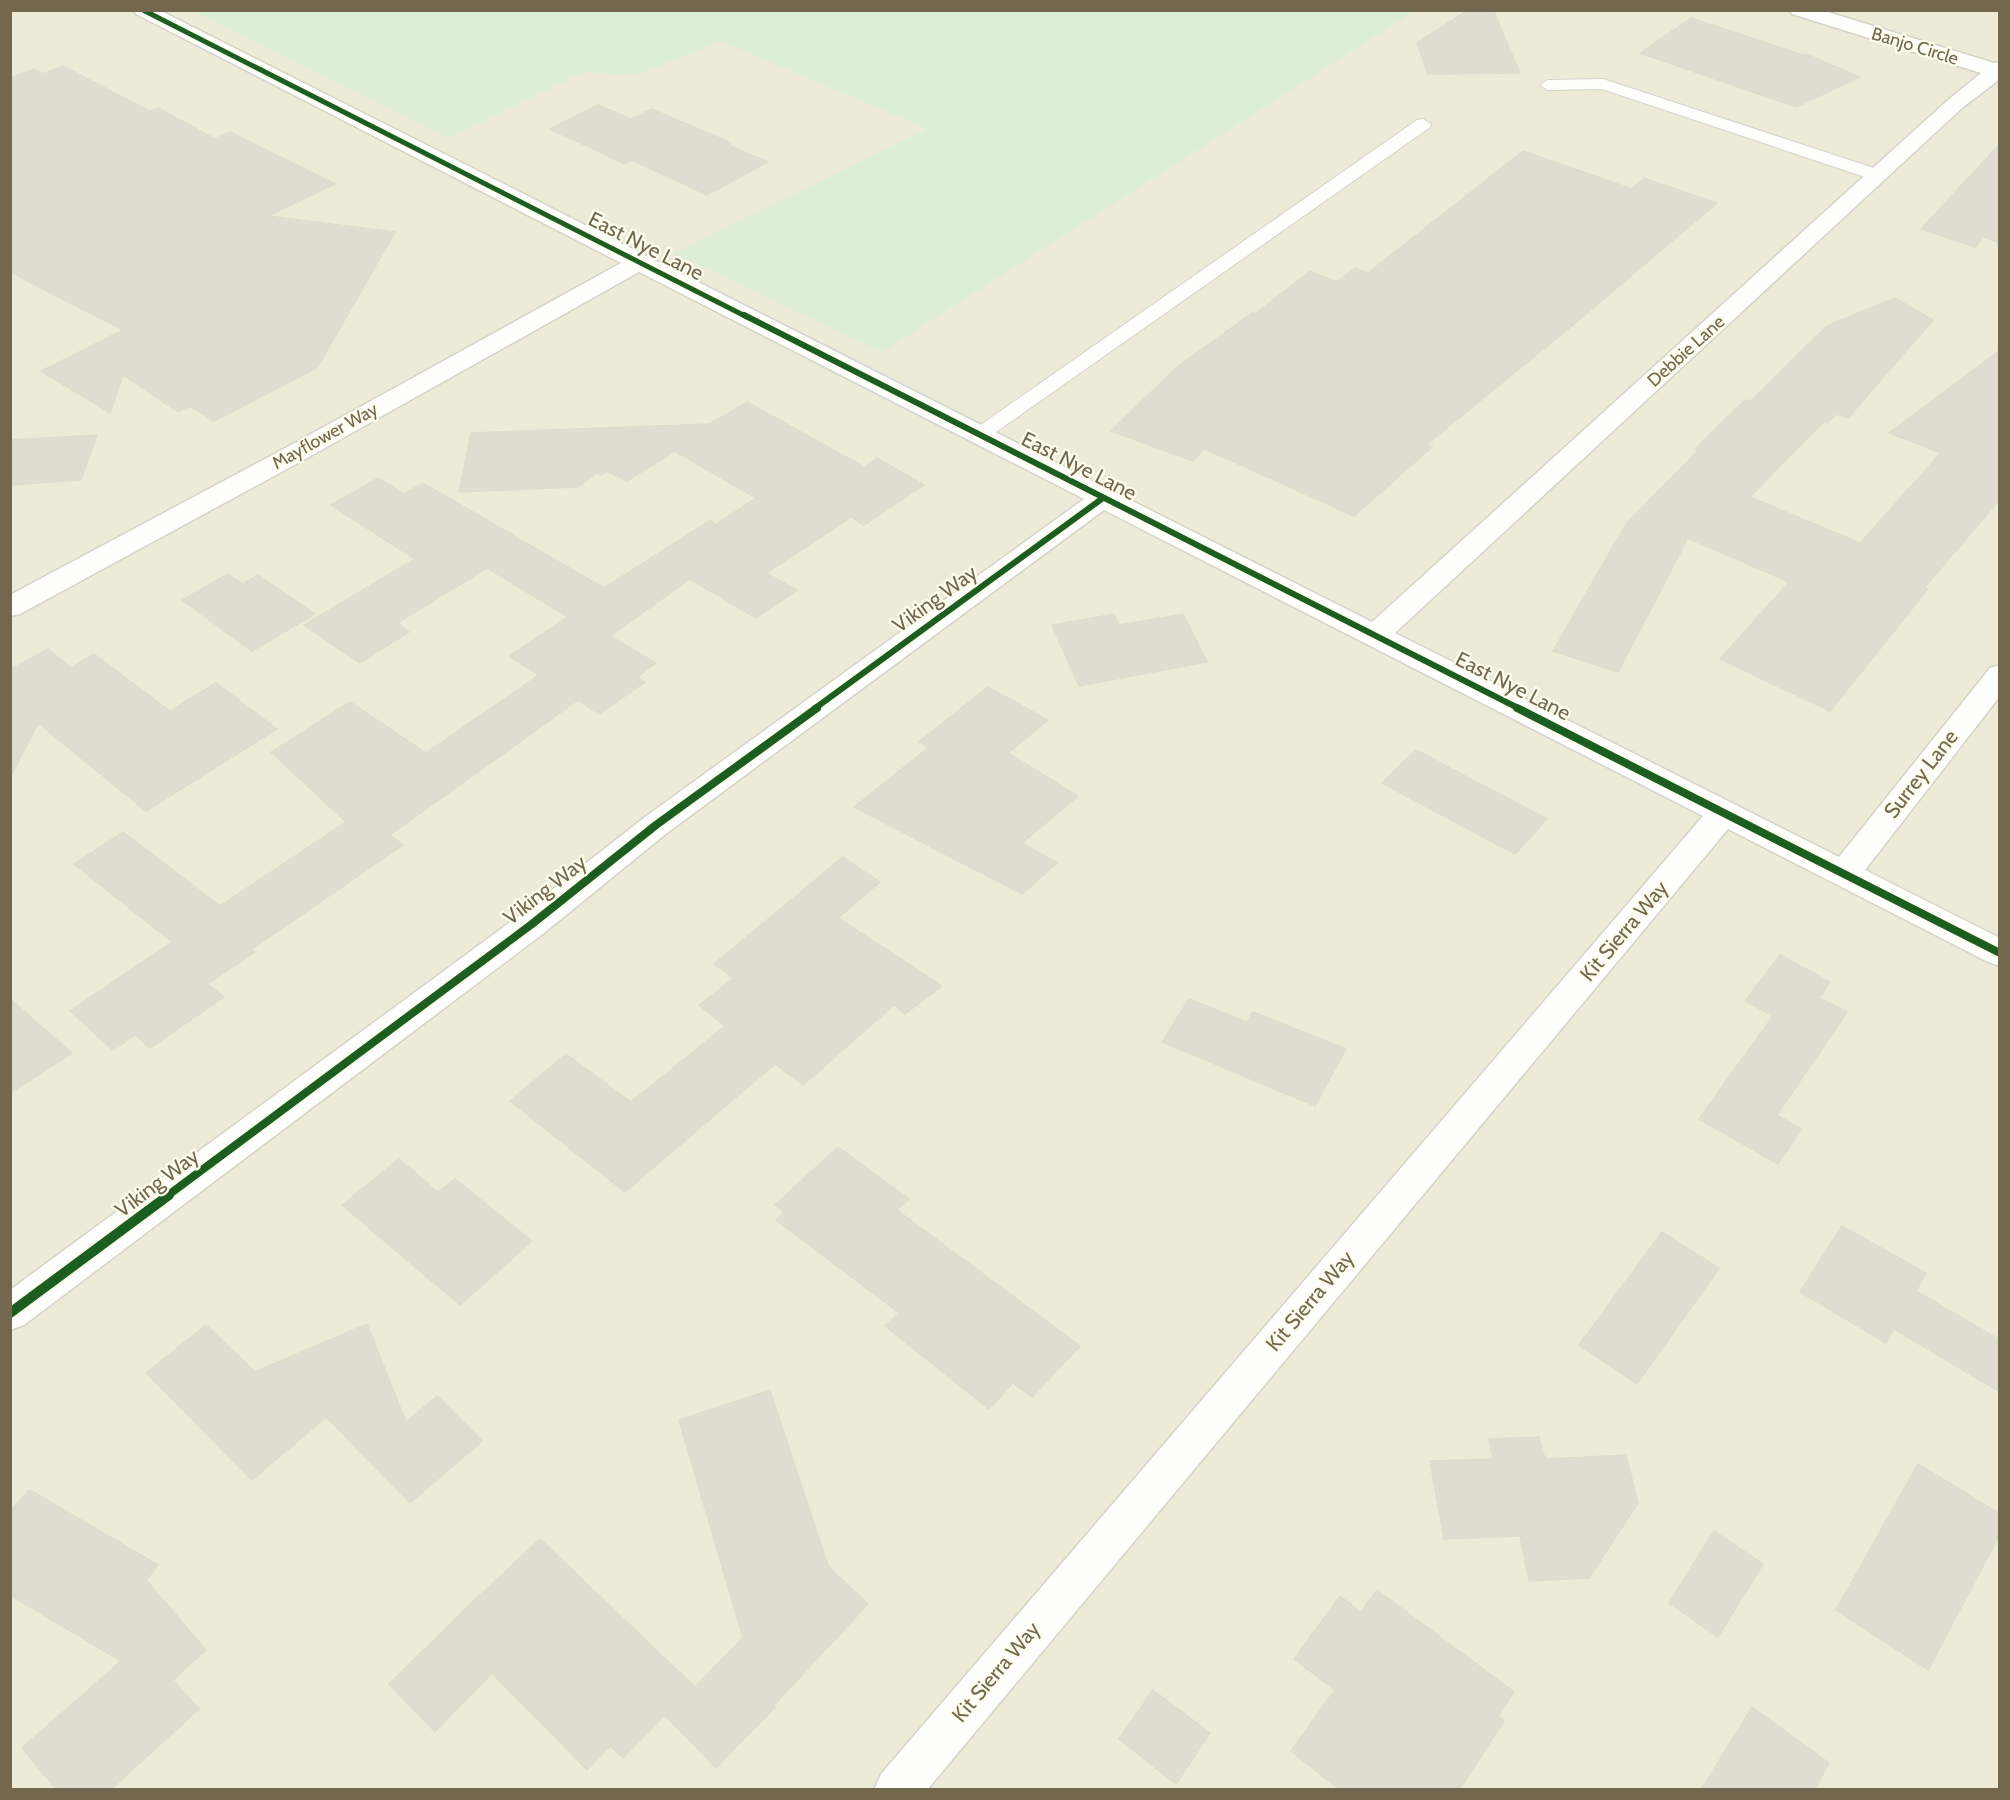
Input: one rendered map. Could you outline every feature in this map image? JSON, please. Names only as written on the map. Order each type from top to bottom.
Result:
[{"type":"street","name":"East Nye Lane","points":[[143,10],[2000,953]]},
{"type":"street","name":"Banjo Circle","points":[[1799,10],[1998,69]]},
{"type":"street","name":"Debbie Lane","points":[[1374,636],[1955,104],[1998,69]]},
{"type":"street","name":"Mayflower Way","points":[[14,600],[300,451],[639,262]]},
{"type":"street","name":"Viking Way","points":[[10,1313],[532,924],[656,825],[1103,498]]},
{"type":"street","name":"Surrey Lane","points":[[1843,874],[2000,675]]},
{"type":"street","name":"Kit Sierra Way","points":[[897,1790],[1724,813]]},
{"type":"lane","points":[[1548,85],[1603,84],[1878,175]]},
{"type":"lane","points":[[979,435],[1423,124]]},
{"type":"shaded area","points":[[11,11],[1999,11],[1999,1789],[11,1789]]},
{"type":"green space","points":[[1415,10],[882,352],[674,253],[927,129],[720,41],[638,75],[583,72],[449,138],[192,11]]},
{"type":"building","points":[[1468,10],[1493,10],[1520,73],[1428,74],[1417,43]]},
{"type":"building","points":[[1691,18],[1803,55],[1806,54],[1860,77],[1796,107],[1640,53]]},
{"type":"building","points":[[63,66],[149,111],[158,108],[215,139],[230,132],[335,184],[268,216],[395,232],[317,368],[214,421],[190,406],[178,412],[123,375],[110,413],[41,371],[123,330],[10,272],[10,78],[34,69],[43,74]]},
{"type":"building","points":[[598,105],[631,119],[652,109],[731,143],[728,145],[768,162],[707,195],[632,160],[625,164],[550,129]]},
{"type":"building","points":[[2000,144],[2000,243],[1983,237],[1975,247],[1921,229]]},
{"type":"building","points":[[1523,151],[1632,189],[1644,178],[1717,203],[1426,445],[1432,447],[1354,516],[1205,449],[1192,461],[1111,431],[1178,366],[1252,313],[1255,314],[1310,271],[1337,282],[1355,268],[1368,273]]},
{"type":"building","points":[[1895,298],[1933,320],[1848,418],[1837,414],[1827,423],[1823,422],[1750,497],[1860,543],[1941,453],[1889,433],[2000,350],[2000,499],[1924,588],[1928,589],[1830,711],[1720,659],[1789,582],[1688,538],[1618,672],[1553,651],[1626,524],[1699,450],[1695,449],[1745,400],[1750,402],[1827,326]]},
{"type":"building","points":[[747,402],[864,467],[877,458],[924,485],[864,525],[851,517],[766,573],[797,590],[756,618],[690,579],[610,636],[656,663],[637,677],[645,682],[599,714],[578,700],[390,835],[403,845],[252,949],[255,952],[208,984],[224,997],[150,1048],[135,1035],[113,1050],[70,1011],[172,942],[74,864],[123,832],[220,906],[346,822],[271,752],[350,702],[426,753],[539,675],[509,656],[568,617],[487,568],[397,623],[409,632],[360,663],[304,625],[415,559],[331,505],[378,478],[404,494],[423,483],[604,588],[711,520],[715,525],[756,498],[675,451],[627,481],[607,471],[601,475],[597,473],[578,487],[459,492],[471,433],[710,424]]},
{"type":"building","points":[[97,435],[81,480],[10,485],[10,440]]},
{"type":"building","points":[[228,574],[243,584],[258,575],[315,614],[252,651],[182,600]]},
{"type":"building","points":[[1114,614],[1119,625],[1183,614],[1207,662],[1079,686],[1052,625]]},
{"type":"building","points":[[48,649],[71,668],[94,654],[170,711],[216,683],[277,729],[146,811],[38,723],[10,778],[10,670]]},
{"type":"building","points":[[988,687],[1048,720],[1008,753],[1078,796],[1022,843],[1057,863],[1022,894],[854,807],[928,748],[919,742]]},
{"type":"building","points":[[1416,750],[1547,819],[1515,854],[1382,783]]},
{"type":"building","points":[[843,857],[880,882],[838,918],[942,986],[905,1014],[894,1005],[803,1085],[775,1064],[625,1192],[510,1101],[566,1054],[631,1102],[725,1026],[699,1005],[734,978],[714,964]]},
{"type":"building","points":[[1780,955],[1830,982],[1819,998],[1847,1012],[1777,1115],[1802,1129],[1778,1164],[1699,1119],[1773,1016],[1745,1001]]},
{"type":"building","points":[[10,999],[72,1053],[10,1093]]},
{"type":"building","points":[[1189,999],[1247,1022],[1253,1012],[1346,1049],[1315,1106],[1162,1042]]},
{"type":"building","points":[[838,1147],[909,1199],[897,1210],[1080,1346],[1032,1397],[1013,1383],[989,1409],[885,1326],[899,1313],[776,1220],[784,1212],[775,1205]]},
{"type":"building","points":[[399,1159],[438,1192],[455,1179],[532,1241],[460,1305],[342,1205]]},
{"type":"building","points":[[1842,1226],[1926,1273],[1916,1291],[2000,1340],[2000,1392],[1894,1329],[1886,1343],[1800,1292]]},
{"type":"building","points":[[1662,1232],[1719,1268],[1637,1384],[1579,1345]]},
{"type":"building","points":[[367,1324],[406,1422],[437,1396],[482,1441],[410,1503],[326,1417],[252,1480],[146,1373],[206,1325],[255,1372]]},
{"type":"building","points":[[770,1390],[828,1566],[868,1604],[774,1705],[775,1707],[716,1768],[665,1715],[623,1758],[610,1746],[587,1770],[492,1673],[435,1732],[389,1684],[540,1539],[695,1687],[743,1638],[679,1420]]},
{"type":"building","points":[[1539,1437],[1545,1459],[1626,1455],[1638,1503],[1589,1578],[1529,1581],[1520,1536],[1444,1539],[1430,1461],[1493,1459],[1489,1439]]},
{"type":"building","points":[[1918,1464],[2000,1514],[2000,1534],[1928,1670],[1836,1610]]},
{"type":"building","points":[[30,1490],[158,1565],[146,1580],[206,1650],[173,1680],[199,1709],[110,1790],[57,1790],[22,1748],[121,1661],[10,1595],[10,1511]]},
{"type":"building","points":[[1714,1531],[1763,1564],[1718,1637],[1669,1603]]},
{"type":"building","points":[[1377,1590],[1514,1692],[1498,1716],[1504,1721],[1459,1790],[1340,1790],[1291,1751],[1335,1690],[1294,1659],[1340,1596],[1361,1612]]},
{"type":"building","points":[[1153,1690],[1210,1733],[1176,1784],[1119,1739]]},
{"type":"building","points":[[1752,1707],[1829,1763],[1814,1790],[1701,1790]]},
{"type":"cycle path","points":[[143,10],[2000,953]]},
{"type":"cycle path","points":[[10,1313],[532,924],[656,825],[1103,498]]}]
